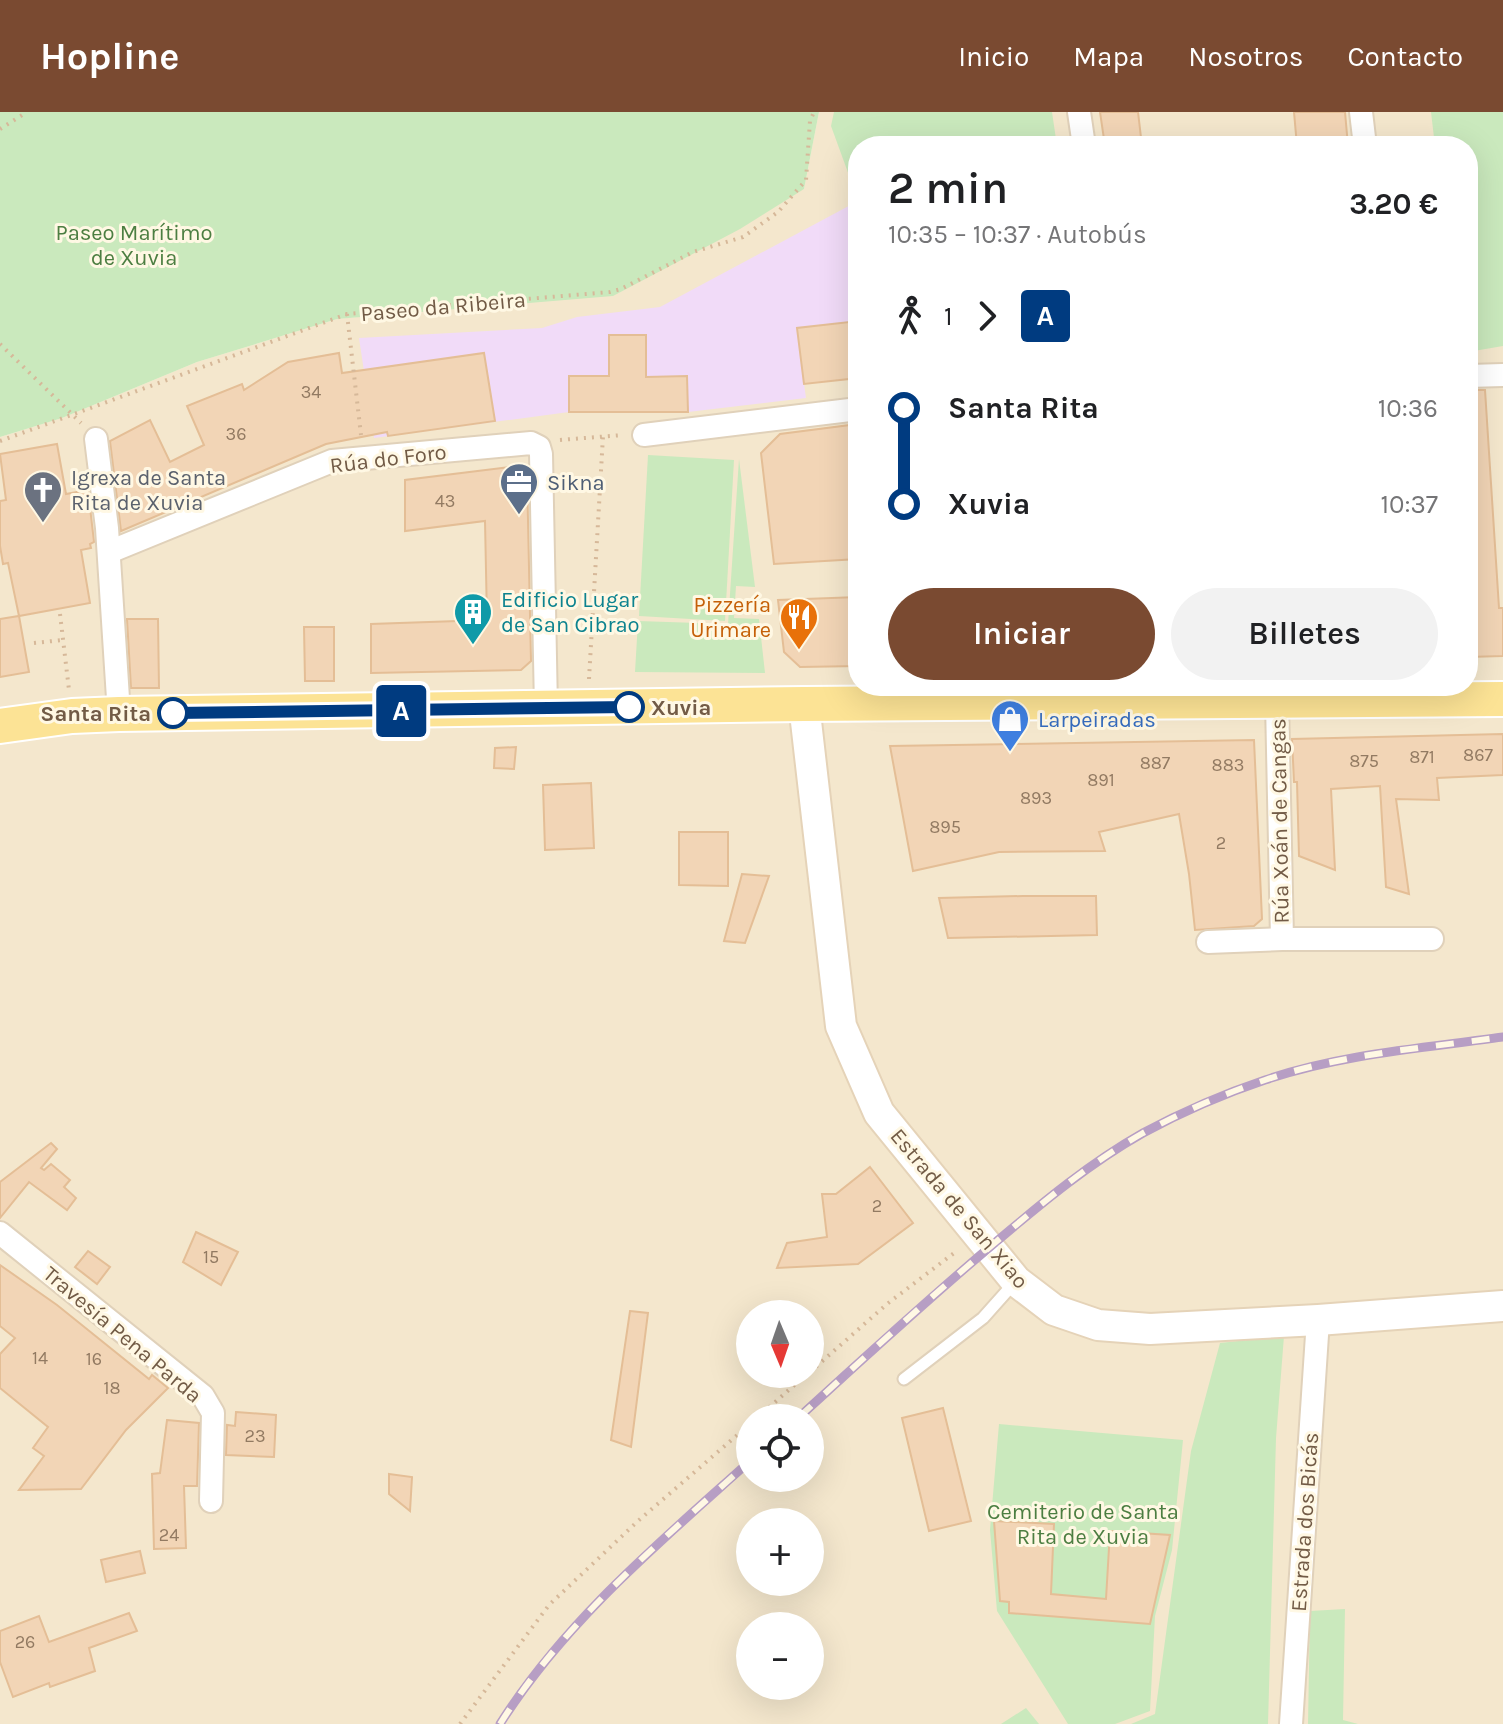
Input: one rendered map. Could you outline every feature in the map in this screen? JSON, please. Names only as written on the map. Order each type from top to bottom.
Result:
[{"type":"main road","points":[[0,726],[72,716],[119,714],[804,704],[1054,696]]},
{"type":"main road","points":[[1233,696],[1277,703],[1384,696]]},
{"type":"main road","points":[[1466,696],[1503,699]]},
{"type":"street","points":[[1079,112],[1083,136]]},
{"type":"street","points":[[1361,112],[1364,136]]},
{"type":"street","points":[[1478,376],[1503,375]]},
{"type":"street","points":[[644,435],[848,410]]},
{"type":"street","points":[[96,439],[109,552],[119,714]]},
{"type":"street","name":"Rúa do Foro","points":[[109,552],[332,461],[531,443],[539,447]]},
{"type":"street","points":[[539,447],[546,708]]},
{"type":"street","name":"Rúa Xoán de Cangas","points":[[1277,703],[1282,939]]},
{"type":"street","name":"Estrada de San Xiao","points":[[804,704],[841,1026],[879,1113],[1016,1281],[1054,1310],[1098,1325],[1150,1329],[1503,1306]]},
{"type":"street","name":"Rúa Xoán de Cangas","points":[[1208,942],[1432,939]]},
{"type":"street","name":"Travesía Pena Parda","points":[[0,1233],[203,1396],[213,1413],[211,1501]]},
{"type":"street","name":"Estrada dos Bicás","points":[[1291,1724],[1318,1320]]},
{"type":"lane","points":[[904,1379],[983,1318],[1016,1281]]},
{"type":"path","points":[[0,129],[27,112]]},
{"type":"path","name":"Paseo da Ribeira","points":[[0,441],[347,314],[610,292],[693,252],[743,237],[778,212],[806,180],[810,121],[814,112]]},
{"type":"path","points":[[347,314],[364,459]]},
{"type":"path","points":[[0,344],[74,415]]},
{"type":"path","points":[[539,447],[567,437],[644,435]]},
{"type":"path","points":[[588,685],[593,652],[603,436]]},
{"type":"path","points":[[60,614],[72,716]]},
{"type":"path","points":[[34,643],[63,640]]},
{"type":"path","points":[[824,1360],[887,1304],[979,1234]]},
{"type":"path","points":[[773,1404],[792,1388]]},
{"type":"path","points":[[460,1724],[549,1605],[638,1521],[736,1436]]},
{"type":"shaded area","points":[[819,112],[1503,112],[1503,1724],[0,1724],[0,437],[62,418],[197,362],[337,319],[472,306],[804,189]]},
{"type":"shaded area","points":[[848,206],[848,379],[804,384],[806,398],[688,412],[569,412],[374,438],[359,338],[542,328],[577,317],[660,307]]},
{"type":"green space","name":"Paseo Marítimo de Xuvia","points":[[0,112],[819,112],[804,189],[740,229],[613,296],[337,319],[197,362],[62,418],[0,437]]},
{"type":"green space","points":[[834,112],[1052,112],[1056,136],[848,136],[848,173],[831,126]]},
{"type":"green space","points":[[1431,112],[1503,112],[1503,346],[1478,350],[1478,136],[1434,136]]},
{"type":"green space","points":[[648,455],[734,460],[725,621],[639,616]]},
{"type":"green space","points":[[739,459],[755,587],[736,586],[734,618],[759,619],[765,673],[635,672],[638,621],[728,624]]},
{"type":"green space","points":[[1284,1336],[1276,1438],[1268,1724],[1131,1724],[1155,1714],[1191,1451],[1220,1343]]},
{"type":"green space","name":"Cemiterio de Santa Rita de Xuvia","points":[[999,1424],[1183,1440],[1172,1550],[1155,1616],[1150,1711],[1115,1724],[1068,1724],[997,1611],[990,1530]]},
{"type":"green space","points":[[1345,1609],[1343,1720],[1358,1724],[1308,1724],[1310,1611]]},
{"type":"green space","points":[[1026,1708],[1039,1724],[1001,1724]]},
{"type":"building","points":[[1100,112],[1138,112],[1141,136],[1104,136]]},
{"type":"building","points":[[1294,112],[1345,112],[1347,136],[1296,136]]},
{"type":"building","points":[[848,322],[848,379],[804,384],[797,328]]},
{"type":"building","points":[[609,335],[646,335],[646,377],[687,376],[688,412],[569,412],[569,376],[609,376]]},
{"type":"building","points":[[339,353],[342,373],[484,353],[495,421],[388,436],[387,432],[326,444],[121,531],[110,441],[150,420],[170,462],[204,445],[187,406],[242,384],[244,390],[288,362]]},
{"type":"building","points":[[1478,390],[1485,390],[1499,608],[1503,608],[1503,656],[1478,657]]},
{"type":"building","points":[[848,425],[848,560],[774,564],[761,453],[780,434]]},
{"type":"building","name":"Igrexa de Santa Rita de Xuvia","points":[[57,444],[66,494],[88,490],[94,542],[90,544],[91,548],[81,550],[90,603],[19,616],[8,563],[3,564],[0,546],[0,501],[6,500],[0,454]]},
{"type":"building","points":[[519,466],[527,474],[531,661],[521,670],[371,673],[371,624],[487,620],[485,521],[405,531],[405,480]]},
{"type":"building","points":[[848,597],[848,666],[800,667],[784,652],[778,600]]},
{"type":"building","points":[[19,616],[29,672],[0,677],[0,619]]},
{"type":"building","points":[[127,619],[158,619],[159,688],[131,688]]},
{"type":"building","points":[[304,627],[334,627],[334,681],[305,681]]},
{"type":"building","points":[[1503,734],[1503,775],[1437,778],[1439,800],[1396,799],[1409,894],[1386,887],[1380,786],[1331,789],[1335,870],[1299,856],[1297,782],[1294,782],[1292,739]]},
{"type":"building","points":[[1254,740],[1262,919],[1254,926],[1195,930],[1179,814],[1099,832],[1105,851],[999,852],[913,871],[890,746]]},
{"type":"building","points":[[516,747],[514,769],[494,768],[495,748]]},
{"type":"building","points":[[591,783],[594,848],[545,850],[543,785]]},
{"type":"building","points":[[679,832],[728,832],[728,886],[679,885]]},
{"type":"building","points":[[742,874],[769,876],[745,943],[724,941]]},
{"type":"building","points":[[1096,896],[1097,935],[948,938],[939,898]]},
{"type":"building","points":[[51,1143],[57,1149],[41,1168],[44,1170],[51,1164],[70,1180],[64,1187],[76,1198],[67,1210],[29,1182],[0,1218],[0,1182]]},
{"type":"building","points":[[870,1167],[913,1223],[858,1264],[777,1268],[787,1243],[827,1237],[822,1194],[836,1194]]},
{"type":"building","points":[[196,1232],[238,1252],[221,1285],[183,1262]]},
{"type":"building","points":[[88,1251],[110,1267],[97,1284],[75,1267]]},
{"type":"building","points":[[0,1265],[57,1305],[149,1379],[152,1375],[168,1388],[126,1430],[81,1489],[19,1490],[44,1456],[33,1448],[48,1427],[0,1388],[0,1354],[15,1338],[0,1326]]},
{"type":"building","points":[[630,1311],[648,1313],[631,1447],[611,1440]]},
{"type":"building","points":[[943,1408],[971,1521],[929,1531],[902,1418]]},
{"type":"building","points":[[236,1412],[276,1415],[274,1457],[226,1455],[227,1425],[235,1426]]},
{"type":"building","points":[[167,1420],[199,1423],[197,1486],[184,1486],[186,1548],[154,1549],[152,1474],[160,1473]]},
{"type":"building","points":[[389,1474],[412,1477],[410,1511],[389,1494]]},
{"type":"building","points":[[994,1521],[1054,1524],[1051,1594],[1106,1599],[1110,1531],[1170,1535],[1150,1624],[1009,1613],[1009,1602],[1000,1601]]},
{"type":"building","points":[[140,1551],[145,1573],[106,1582],[101,1560]]},
{"type":"building","points":[[129,1613],[137,1631],[89,1648],[95,1671],[50,1687],[49,1683],[13,1697],[0,1662],[0,1631],[39,1616],[49,1642]]},
{"type":"railway","points":[[814,1404],[1032,1212],[1086,1170],[1143,1133],[1218,1097],[1294,1071],[1383,1053],[1503,1037]]},
{"type":"railway","points":[[500,1724],[526,1686],[584,1617],[648,1553],[736,1474]]},
{"type":"bus line","name":"A","points":[[173,713],[629,707]]},
{"type":"place","name":"Sikna","points":[[519,516]]},
{"type":"place","name":"Igrexa de Santa Rita de Xuvia","points":[[43,524]]},
{"type":"place","name":"Edificio Lugar de San Cibrao","points":[[473,646]]},
{"type":"place","name":"Pizzería Urimare","points":[[799,651]]},
{"type":"place","name":"Xuvia","points":[[629,707]]},
{"type":"place","name":"Santa Rita","points":[[173,713]]},
{"type":"place","name":"Larpeiradas","points":[[1010,753]]}]
